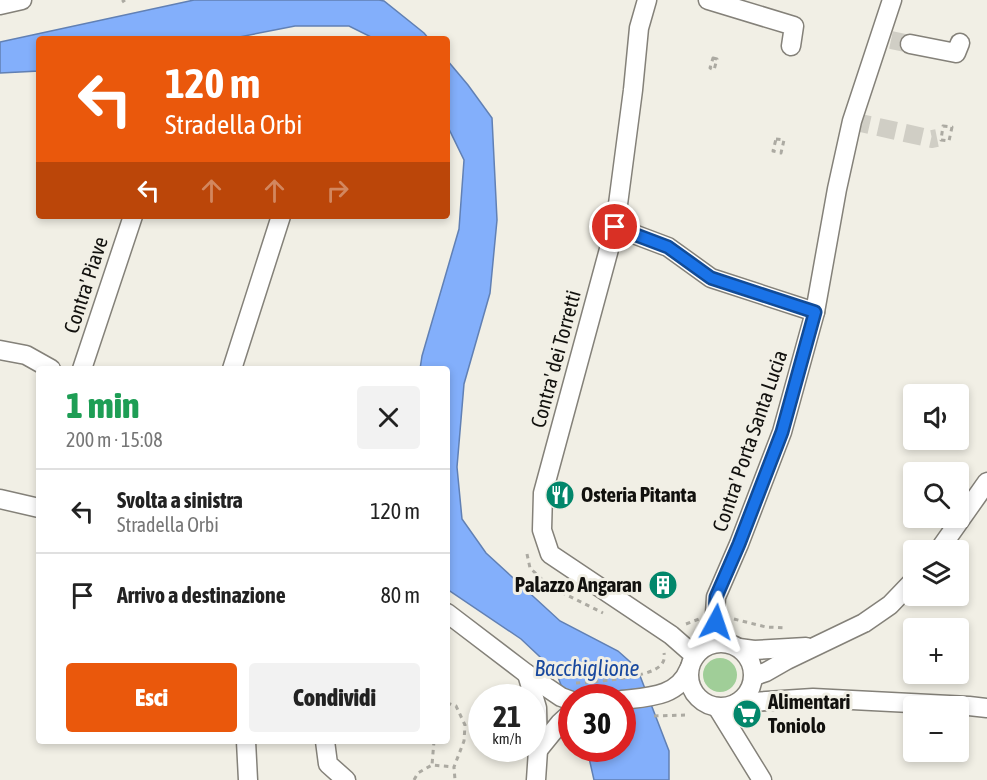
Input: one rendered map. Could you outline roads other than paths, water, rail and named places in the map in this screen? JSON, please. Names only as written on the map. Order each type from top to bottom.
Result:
[{"type":"street","points":[[0,4],[22,0]]},
{"type":"street","name":"Contra' dei Torretti","points":[[647,0],[639,28],[615,227],[543,493],[542,530],[550,554],[671,635],[692,663]]},
{"type":"street","points":[[708,0],[794,26],[791,46]]},
{"type":"street","name":"Contra' Porta Santa Lucia","points":[[734,646],[722,637],[716,622],[716,597],[782,432],[815,312],[852,121],[886,39],[892,0]]},
{"type":"street","points":[[910,45],[957,53],[960,43]]},
{"type":"street","name":"Contra' Piave","points":[[83,366],[132,219]]},
{"type":"street","points":[[233,366],[280,219]]},
{"type":"street","points":[[615,227],[668,247],[711,278],[815,312]]},
{"type":"street","points":[[0,350],[26,355],[46,366]]},
{"type":"street","points":[[946,540],[987,482]]},
{"type":"street","points":[[0,499],[36,507]]},
{"type":"street","points":[[753,681],[766,672],[864,623],[890,605],[903,591]]},
{"type":"street","points":[[450,616],[558,696]]},
{"type":"street","points":[[677,694],[692,663],[703,648],[711,644],[720,642],[754,650],[817,646]]},
{"type":"street","points":[[734,646],[747,655],[752,665],[753,681],[746,696],[737,703]]},
{"type":"street","points":[[692,663],[689,680],[692,690],[699,698],[712,705],[762,780]]},
{"type":"street","points":[[527,674],[530,684]]},
{"type":"street","points":[[753,681],[813,698]]},
{"type":"street","points":[[636,699],[677,694],[712,705],[728,706],[737,703],[813,698],[987,708]]},
{"type":"street","points":[[546,737],[558,718]]},
{"type":"street","points":[[246,744],[248,780]]},
{"type":"street","points":[[325,744],[328,764],[346,780]]},
{"type":"street","points":[[536,780],[537,762]]},
{"type":"water","points":[[194,0],[379,0],[384,1],[426,36],[369,36],[349,26],[295,26],[244,36],[36,36],[36,71],[0,73],[0,42]]},
{"type":"water","name":"Bacchiglione","points":[[450,64],[492,118],[497,220],[490,293],[464,384],[457,467],[462,519],[486,553],[560,621],[618,651],[637,668],[669,751],[669,780],[594,780],[590,762],[636,762],[636,684],[561,684],[556,672],[521,639],[450,591],[450,366],[420,366],[459,229],[464,160],[450,131]]},
{"type":"tunnel","points":[[891,40],[910,44]]},
{"type":"tunnel","points":[[852,121],[932,139],[937,138]]},
{"type":"place","name":"Osteria Pitanta","points":[[560,495]]},
{"type":"place","name":"Palazzo Angaran","points":[[663,585]]},
{"type":"place","name":"Alimentari Toniolo","points":[[747,714]]}]
